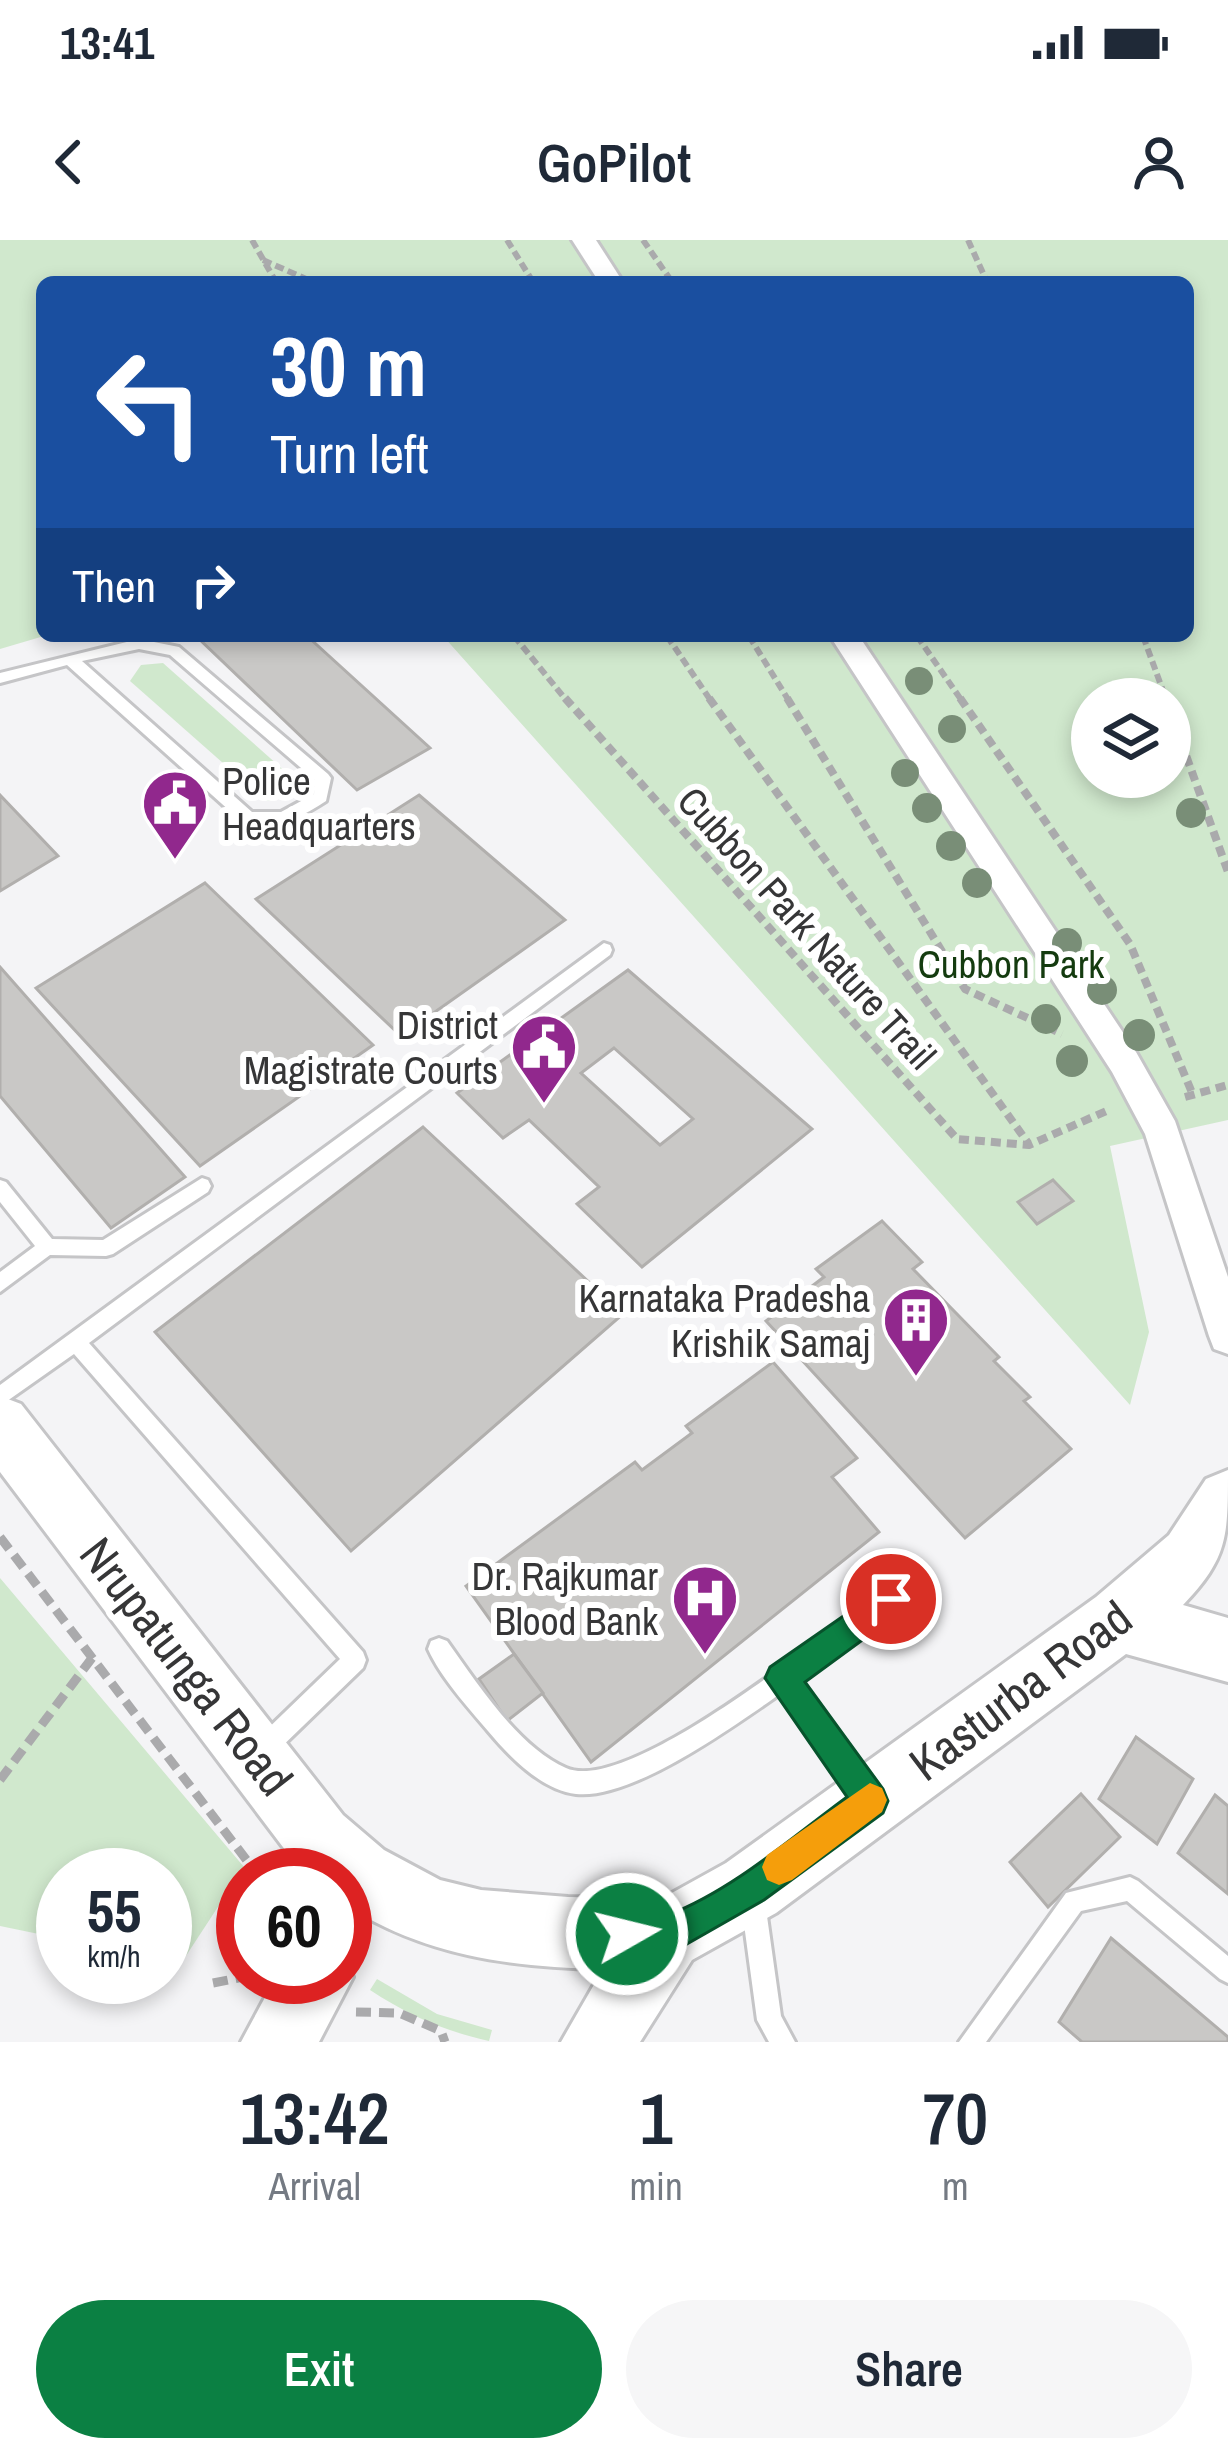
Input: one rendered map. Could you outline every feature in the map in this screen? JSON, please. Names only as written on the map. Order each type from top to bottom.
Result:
[{"type":"main road","name":"Nrupatunga Road","points":[[0,1424],[324,1848]]},
{"type":"main road","name":"Kasturba Road","points":[[668,1935],[752,1888],[1118,1620],[1191,1557],[1228,1500]]},
{"type":"main road","points":[[1118,1620],[1228,1650]]},
{"type":"main road","name":"Nrupatunga Road","points":[[372,1902],[464,1927],[668,1935]]},
{"type":"main road","points":[[598,2042],[668,1935]]},
{"type":"main road","points":[[278,2042],[323,2004]]},
{"type":"street","points":[[584,240],[607,276]]},
{"type":"street","points":[[848,642],[1124,1062],[1162,1132],[1228,1336]]},
{"type":"lane","points":[[0,678],[70,658],[140,644],[174,651],[323,778],[321,796],[287,819],[264,823],[247,817],[70,658]]},
{"type":"lane","points":[[0,1397],[604,950]]},
{"type":"lane","points":[[0,1283],[47,1247],[106,1248],[202,1186]]},
{"type":"lane","points":[[0,1188],[47,1247]]},
{"type":"lane","points":[[74,1340],[356,1660],[256,1756]]},
{"type":"lane","points":[[439,1649],[520,1752],[574,1783],[622,1775],[730,1717],[891,1599]]},
{"type":"lane","points":[[782,1678],[871,1801]]},
{"type":"lane","points":[[752,1888],[766,2005],[783,2042]]},
{"type":"lane","points":[[971,2042],[1073,1901],[1130,1889],[1228,1971]]},
{"type":"path","points":[[251,240],[272,276]]},
{"type":"path","points":[[507,240],[529,276]]},
{"type":"path","points":[[644,240],[668,276]]},
{"type":"path","points":[[968,240],[984,276]]},
{"type":"path","points":[[262,260],[299,276]]},
{"type":"path","name":"Cubbon Park Nature Trail","points":[[519,642],[636,784],[957,1139],[1029,1144],[1107,1109]]},
{"type":"path","points":[[671,642],[794,823],[1029,1144]]},
{"type":"path","points":[[753,642],[965,989],[1124,1062]]},
{"type":"path","points":[[921,642],[1130,944],[1193,1095],[1228,1085]]},
{"type":"path","points":[[1145,642],[1158,678]]},
{"type":"path","points":[[1191,769],[1228,872]]},
{"type":"path","points":[[0,1537],[237,1848]]},
{"type":"path","points":[[0,1780],[92,1658]]},
{"type":"path","points":[[364,2004],[441,2031],[445,2042]]},
{"type":"green space","name":"Cubbon Park","points":[[0,240],[1228,240],[1228,1120],[1110,1146],[1149,1332],[1130,1405],[448,642],[1194,642],[1194,276],[36,276],[36,638],[0,649]]},
{"type":"green space","points":[[163,663],[297,782],[290,797],[266,801],[130,681],[141,665]]},
{"type":"green space","points":[[0,1578],[228,1848],[216,1848],[216,1910],[192,1947],[192,1848],[36,1848],[36,1933],[0,1926]]},
{"type":"green space","points":[[377,1979],[437,2014],[492,2030],[489,2041],[398,2007],[372,1987]]},
{"type":"building","points":[[202,642],[314,642],[430,748],[357,790]]},
{"type":"building","points":[[0,795],[58,856],[0,891]]},
{"type":"building","points":[[419,795],[565,920],[401,1036],[256,899]]},
{"type":"building","points":[[205,883],[373,1045],[200,1166],[36,988]]},
{"type":"building","points":[[0,967],[185,1177],[111,1228],[0,1096]]},
{"type":"building","name":"District Magistrate Courts","points":[[628,970],[812,1129],[642,1267],[577,1204],[599,1187],[529,1120],[503,1138],[457,1093]],"holes":[[[614,1048],[693,1119],[660,1145],[581,1073]]]},
{"type":"building","points":[[423,1127],[623,1314],[351,1551],[155,1332]]},
{"type":"building","points":[[1053,1180],[1073,1201],[1037,1224],[1018,1202]]},
{"type":"building","name":"Karnataka Pradesha Krishik Samaj","points":[[882,1221],[922,1262],[913,1269],[999,1357],[994,1361],[1030,1397],[1024,1401],[1071,1449],[965,1538],[766,1321],[824,1277],[816,1269]]},
{"type":"building","points":[[773,1362],[857,1458],[832,1477],[879,1532],[591,1762],[466,1586],[635,1462],[642,1470],[692,1433],[686,1426]]},
{"type":"building","points":[[514,1654],[543,1693],[507,1721],[479,1679]]},
{"type":"building","points":[[1136,1737],[1193,1779],[1157,1844],[1099,1799]]},
{"type":"building","points":[[1081,1794],[1120,1837],[1048,1907],[1010,1862]]},
{"type":"building","points":[[1215,1795],[1228,1806],[1228,1894],[1178,1853]]},
{"type":"building","points":[[1111,1938],[1228,2037],[1228,2042],[1082,2042],[1059,2022]]},
{"type":"slow traffic","points":[[779,1867],[870,1800]]},
{"type":"place","name":"Police Headquarters","points":[[175,862]]},
{"type":"place","name":"District Magistrate Courts","points":[[544,1106]]},
{"type":"place","name":"Karnataka Pradesha Krishik Samaj","points":[[916,1379]]},
{"type":"place","name":"Dr. Rajkumar Blood Bank","points":[[705,1657]]},
{"type":"route","points":[[627,1934],[668,1935],[752,1888],[871,1801],[782,1678],[891,1599]]}]
